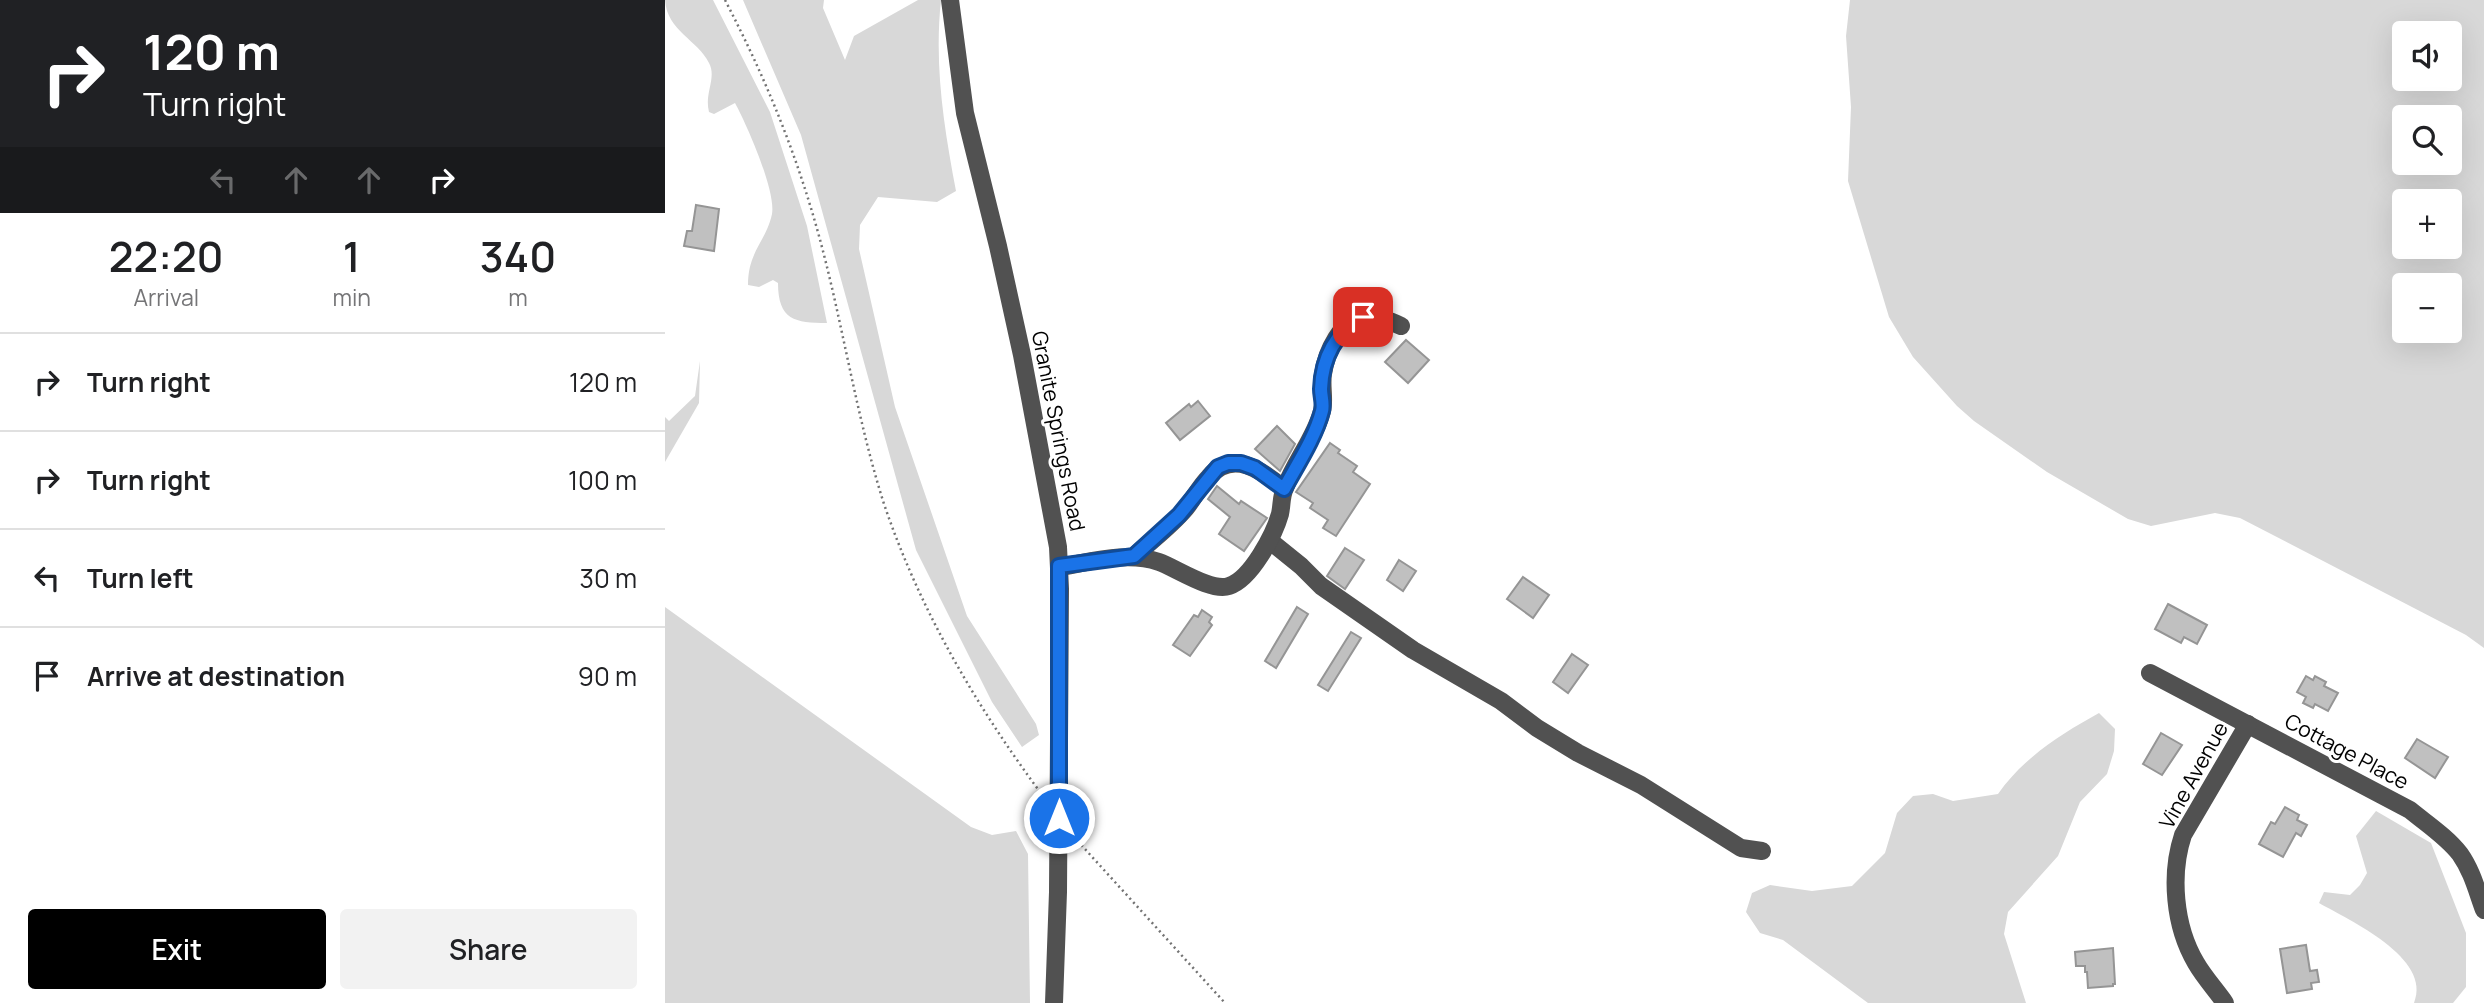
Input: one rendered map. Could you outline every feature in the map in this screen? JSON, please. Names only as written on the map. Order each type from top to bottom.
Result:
[{"type":"street","name":"Granite Springs Road","points":[[950,0],[965,113],[1022,355],[1058,547],[1059,818],[1054,1003]]},
{"type":"street","points":[[1059,566],[1134,556],[1159,562],[1217,586],[1228,587],[1248,571],[1270,541],[1281,513],[1284,489],[1323,409],[1323,372],[1335,340],[1349,324],[1363,317],[1387,320],[1401,326]]},
{"type":"street","points":[[1134,556],[1179,515],[1218,467],[1228,463],[1241,463],[1267,475],[1284,489]]},
{"type":"street","points":[[1270,541],[1321,586],[1413,650],[1501,701],[1537,728],[1578,753],[1641,785],[1741,848],[1762,851]]},
{"type":"street","name":"Cottage Place","points":[[2150,673],[2410,810],[2460,854],[2484,910]]},
{"type":"street","name":"Vine Avenue","points":[[2225,1003],[2195,962],[2183,933],[2176,863],[2183,835],[2248,724]]},
{"type":"path","points":[[725,0],[773,99],[804,187],[819,237],[863,427],[883,500],[909,569],[955,663],[983,711],[1042,796]]},
{"type":"path","points":[[1059,818],[1225,1003]]},
{"type":"shaded area","points":[[665,0],[713,0],[770,112],[807,226],[827,323],[806,322],[791,317],[781,305],[778,283],[773,280],[759,287],[748,285],[754,255],[772,214],[770,190],[753,142],[735,103],[714,114],[709,112],[712,74],[709,63],[671,20]]},
{"type":"shaded area","points":[[743,0],[824,0],[823,8],[845,60],[854,36],[918,0],[941,0],[940,73],[944,120],[956,191],[937,202],[878,197],[860,225],[859,249],[895,407],[967,616],[1036,724],[1039,735],[1022,747],[992,702],[916,550],[801,135]]},
{"type":"shaded area","points":[[1850,0],[2484,0],[2484,648],[2466,635],[2240,518],[2215,513],[2151,526],[2128,519],[2047,472],[1974,421],[1913,357],[1889,317],[1848,181],[1851,107],[1846,36]]},
{"type":"shaded area","points":[[700,361],[699,403],[665,462],[665,417],[669,421],[695,396]]},
{"type":"shaded area","points":[[665,607],[971,827],[992,835],[1016,831],[1028,854],[1030,1003],[665,1003]]},
{"type":"shaded area","points":[[2099,713],[2115,729],[2114,751],[2107,774],[2080,802],[2058,856],[2008,912],[2004,934],[2026,1003],[1868,1003],[1783,940],[1760,933],[1746,912],[1752,893],[1770,885],[1812,891],[1852,886],[1885,853],[1897,813],[1913,796],[1933,794],[1953,801],[1998,794],[2031,758],[2071,729]]},
{"type":"shaded area","points":[[2376,811],[2431,843],[2466,933],[2466,987],[2453,1003],[2414,1003],[2417,986],[2411,971],[2400,956],[2367,930],[2319,903],[2324,892],[2350,895],[2360,885],[2367,873],[2356,836]]},
{"type":"building","points":[[696,205],[719,209],[714,251],[684,246],[687,231],[692,231]]},
{"type":"building","points":[[1406,340],[1429,360],[1408,383],[1385,362]]},
{"type":"building","points":[[1198,401],[1210,416],[1180,440],[1166,423],[1189,404],[1191,407]]},
{"type":"building","points":[[1277,426],[1295,444],[1280,471],[1255,449]]},
{"type":"building","points":[[1330,443],[1340,450],[1338,453],[1357,466],[1353,472],[1370,484],[1336,536],[1323,528],[1328,520],[1310,508],[1313,503],[1296,492]]},
{"type":"building","points":[[1217,486],[1239,504],[1241,501],[1267,518],[1244,551],[1219,534],[1230,517],[1208,499]]},
{"type":"building","points":[[1345,548],[1364,560],[1345,589],[1327,576]]},
{"type":"building","points":[[1399,560],[1416,571],[1403,591],[1387,580]]},
{"type":"building","points":[[1523,577],[1549,595],[1533,618],[1507,599]]},
{"type":"building","points":[[2168,604],[2207,625],[2197,644],[2184,637],[2181,643],[2155,629]]},
{"type":"building","points":[[1297,607],[1308,614],[1276,668],[1265,661]]},
{"type":"building","points":[[1202,610],[1212,617],[1209,622],[1212,625],[1190,656],[1173,645],[1194,615],[1198,617]]},
{"type":"building","points":[[1351,632],[1361,638],[1328,691],[1318,685]]},
{"type":"building","points":[[1572,654],[1588,665],[1568,693],[1553,682]]},
{"type":"building","points":[[2306,676],[2313,680],[2315,676],[2326,682],[2324,686],[2338,693],[2328,711],[2315,704],[2313,708],[2303,703],[2306,697],[2297,692]]},
{"type":"building","points":[[2161,733],[2182,745],[2162,775],[2143,764]]},
{"type":"building","points":[[2417,739],[2448,757],[2435,778],[2405,758]]},
{"type":"building","points":[[2285,807],[2299,815],[2297,820],[2307,825],[2301,836],[2296,833],[2283,857],[2259,844],[2271,822],[2275,824]]},
{"type":"building","points":[[2306,945],[2310,971],[2317,970],[2319,982],[2311,983],[2312,989],[2287,993],[2280,949]]},
{"type":"building","points":[[2113,948],[2115,984],[2088,988],[2085,966],[2076,966],[2075,952]]},
{"type":"route","points":[[1059,818],[1059,566],[1134,556],[1187,507],[1218,467],[1228,463],[1241,463],[1255,468],[1284,489],[1323,409],[1323,372],[1335,340],[1349,324],[1363,317]]}]
